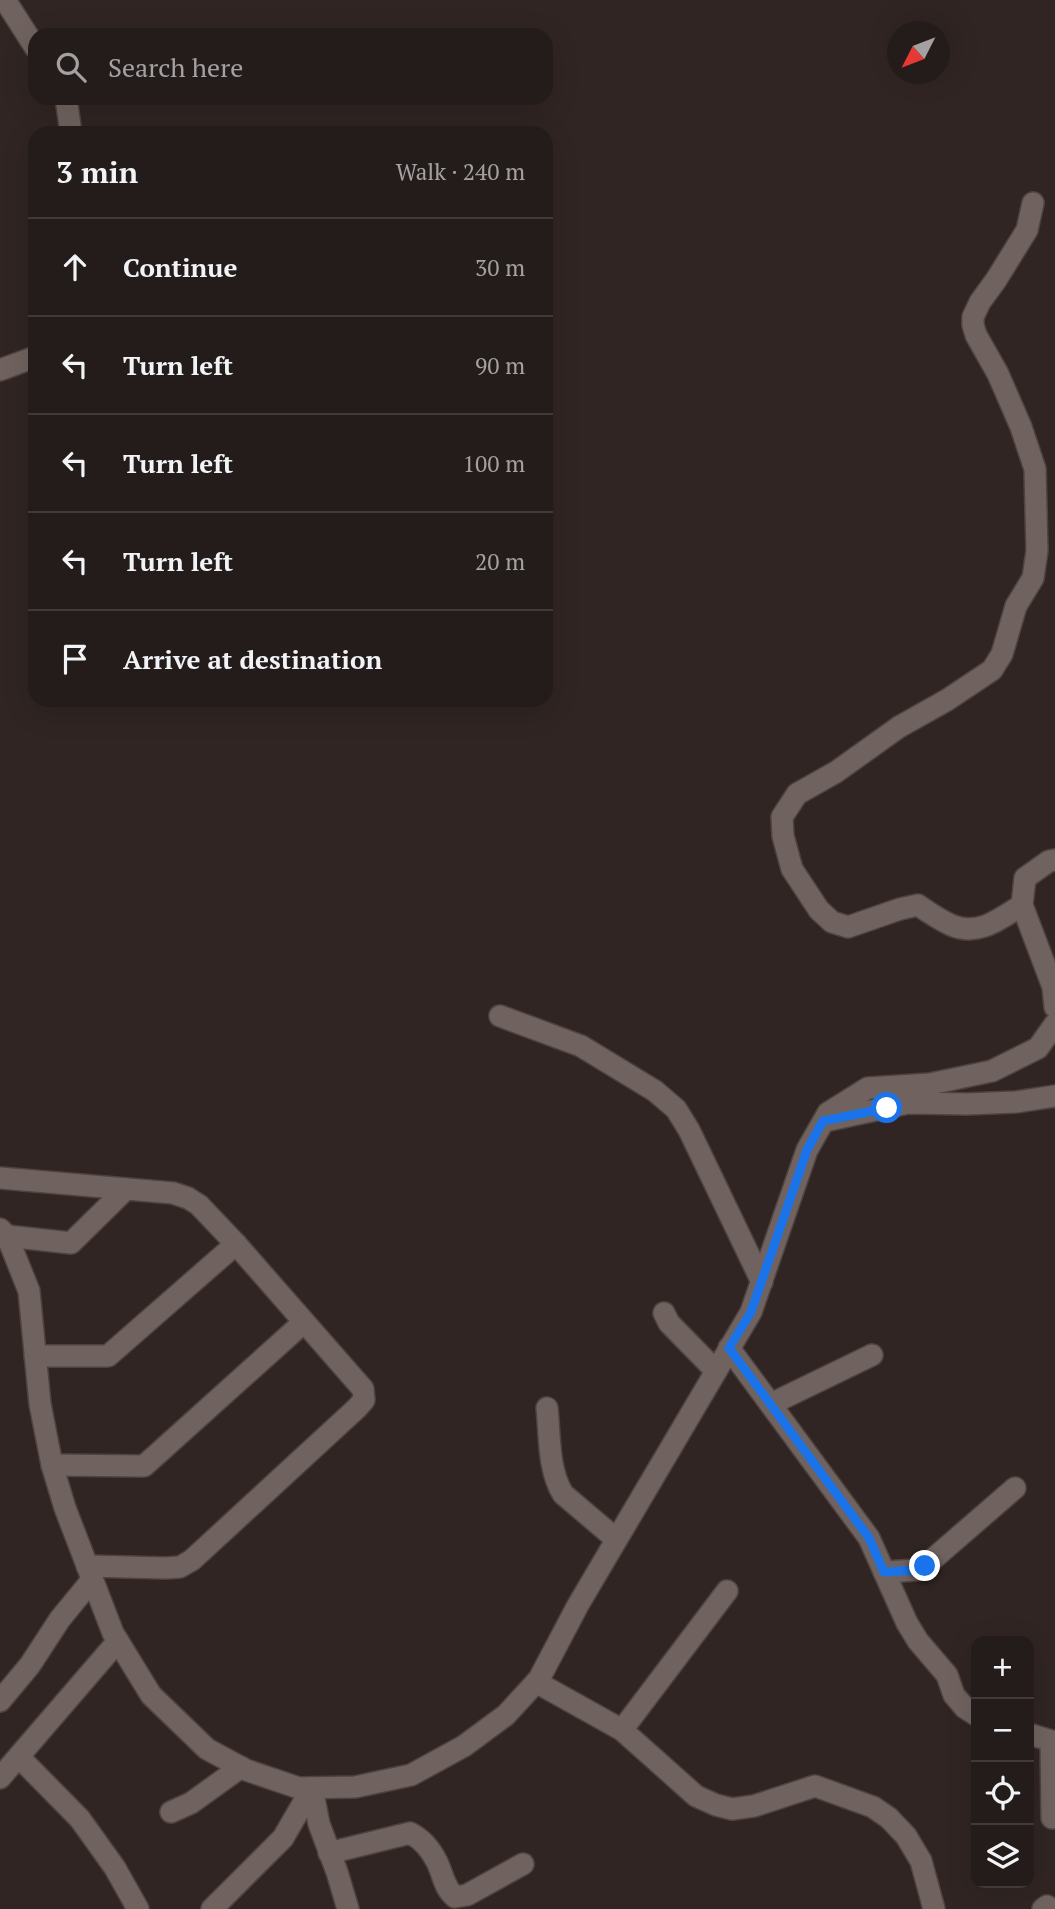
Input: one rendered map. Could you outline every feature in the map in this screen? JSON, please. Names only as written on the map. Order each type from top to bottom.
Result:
[{"type":"street","points":[[5,0],[28,36]]},
{"type":"street","points":[[67,105],[70,126]]},
{"type":"street","points":[[1022,905],[995,922],[975,930],[952,926],[918,905],[848,927],[832,922],[819,910],[792,869],[782,836],[782,817],[797,794],[836,772],[899,727],[992,670],[1002,653],[1016,606],[1032,578],[1037,551],[1035,469],[1021,427],[998,374],[976,335],[973,317],[1027,230],[1033,203]]},
{"type":"street","points":[[0,370],[28,360]]},
{"type":"street","points":[[1055,860],[1025,877],[1022,905],[1053,987],[1055,1007]]},
{"type":"street","points":[[500,1016],[581,1046],[655,1091],[676,1109],[689,1130],[762,1282]]},
{"type":"street","points":[[3,1233],[29,1291],[40,1404],[52,1465],[65,1508],[113,1633],[151,1695],[207,1749],[241,1767],[299,1788],[355,1787],[411,1775],[464,1746],[506,1715],[536,1682],[616,1539],[751,1312],[807,1150],[828,1113],[867,1088],[930,1084],[992,1071],[1038,1048],[1055,1024]]},
{"type":"street","points":[[823,1121],[908,1103],[1016,1102],[1055,1096]]},
{"type":"street","points":[[0,1178],[173,1193],[188,1198],[199,1205],[236,1244],[363,1389],[364,1400],[357,1408],[192,1560],[180,1567],[90,1573]]},
{"type":"street","points":[[3,1233],[71,1242],[126,1189]]},
{"type":"street","points":[[35,1356],[108,1356],[236,1244]]},
{"type":"street","points":[[664,1313],[668,1323],[716,1371]]},
{"type":"street","points":[[52,1465],[144,1466],[304,1322]]},
{"type":"street","points":[[729,1348],[869,1538],[907,1623],[918,1641],[947,1675],[954,1695],[971,1712]]},
{"type":"street","points":[[771,1404],[872,1356]]},
{"type":"street","points":[[547,1408],[551,1453],[558,1486],[616,1539]]},
{"type":"street","points":[[884,1572],[917,1570],[925,1566],[1015,1488]]},
{"type":"street","points":[[0,1701],[30,1665],[90,1573]]},
{"type":"street","points":[[622,1730],[727,1591]]},
{"type":"street","points":[[0,1778],[118,1641]]},
{"type":"street","points":[[536,1682],[622,1730],[696,1796],[716,1805],[732,1809],[754,1806],[815,1786],[873,1807],[898,1827],[921,1860],[934,1909]]},
{"type":"street","points":[[1034,1736],[1053,1742],[1052,1818]]},
{"type":"street","points":[[19,1757],[80,1819],[115,1868],[138,1909]]},
{"type":"street","points":[[171,1812],[191,1803],[241,1767]]},
{"type":"street","points":[[312,1788],[319,1824],[348,1909]]},
{"type":"street","points":[[212,1909],[283,1838],[312,1788]]},
{"type":"street","points":[[330,1853],[410,1833],[425,1844],[437,1862],[448,1891],[455,1897],[467,1895],[523,1864]]},
{"type":"route","points":[[887,1108],[823,1121],[807,1150],[751,1312],[729,1348],[869,1538],[884,1572],[917,1570],[925,1566]]}]
